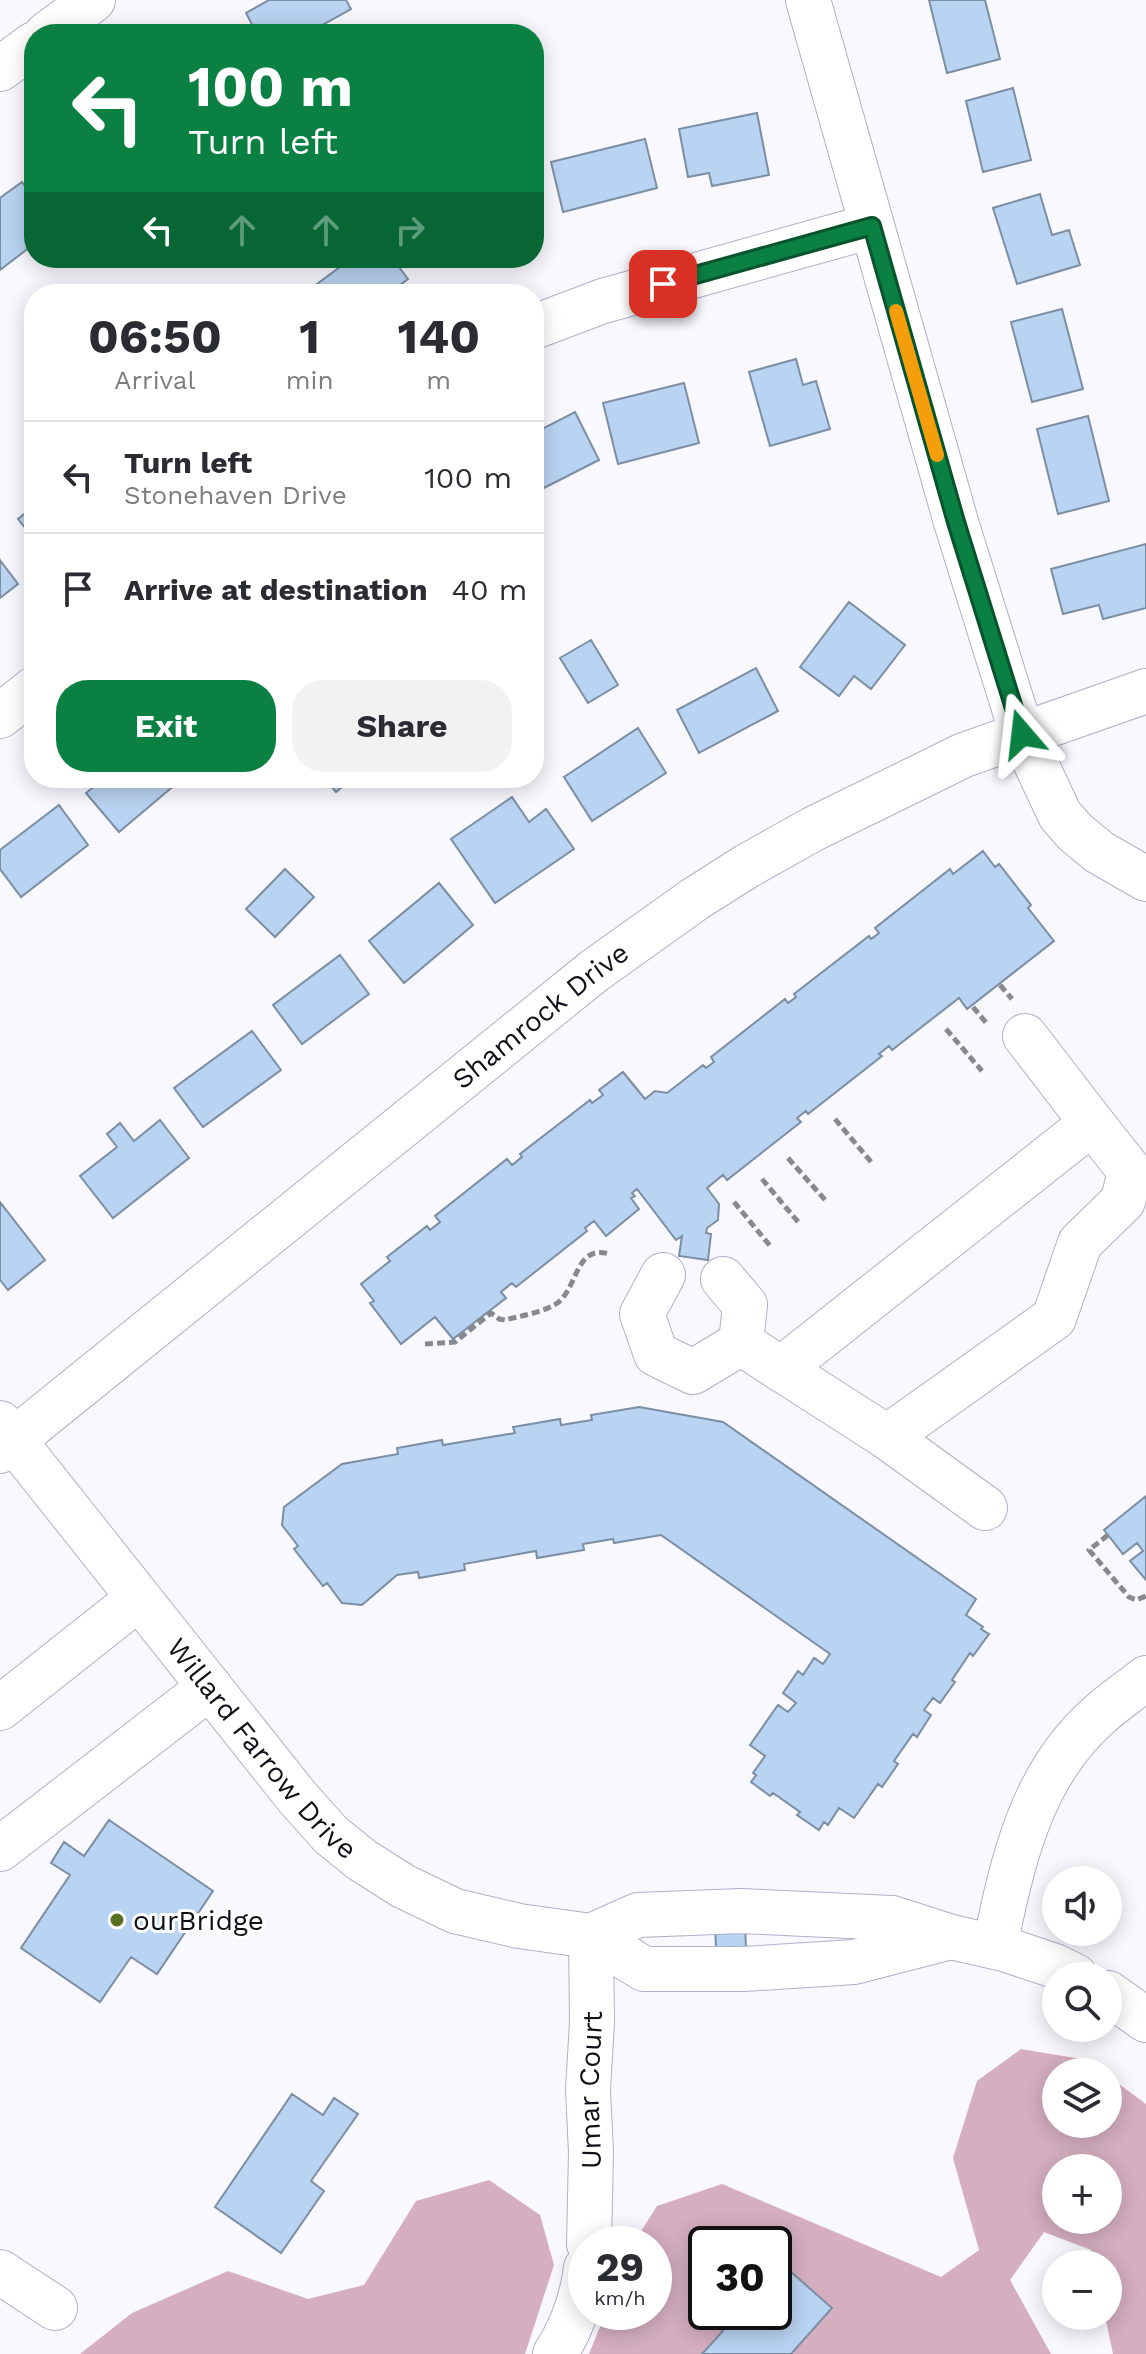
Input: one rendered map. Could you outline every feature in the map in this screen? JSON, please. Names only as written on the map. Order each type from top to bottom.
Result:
[{"type":"street","points":[[61,24],[93,0]]},
{"type":"street","points":[[808,0],[956,522],[1022,734],[1060,815],[1099,852],[1146,879]]},
{"type":"street","points":[[0,69],[24,51]]},
{"type":"street","points":[[544,323],[603,301],[872,226]]},
{"type":"street","name":"Shamrock Drive","points":[[5,1438],[594,971],[695,899],[813,829],[964,755],[1146,691]]},
{"type":"street","points":[[0,716],[24,697]]},
{"type":"street","points":[[887,1437],[1054,1318],[1080,1243],[1123,1201],[1130,1171],[1025,1036]]},
{"type":"street","points":[[781,1369],[1092,1123]]},
{"type":"street","points":[[663,1275],[642,1314],[656,1354],[693,1372],[741,1343]]},
{"type":"street","points":[[723,1279],[745,1305],[741,1343]]},
{"type":"street","points":[[741,1343],[887,1437],[985,1508]]},
{"type":"street","name":"Willard Farrow Drive","points":[[5,1438],[139,1598],[297,1797],[331,1835],[362,1860],[403,1886],[455,1911],[519,1926],[591,1936],[644,1969],[744,1969],[854,1962],[951,1937]]},
{"type":"street","points":[[0,1708],[139,1598]]},
{"type":"street","points":[[995,1946],[1010,1873],[1030,1814],[1058,1762],[1096,1717],[1146,1678]]},
{"type":"street","points":[[0,1849],[210,1687]]},
{"type":"street","name":"Willard Farrow Drive","points":[[591,1936],[638,1915],[741,1911],[892,1918],[1043,1962]]},
{"type":"street","name":"Umar Court","points":[[589,2226],[591,1936]]},
{"type":"street","points":[[1122,2003],[1146,2020]]},
{"type":"street","points":[[0,2272],[55,2308]]},
{"type":"street","points":[[555,2354],[569,2330]]},
{"type":"path","points":[[946,1029],[982,1071]]},
{"type":"path","points":[[835,1119],[872,1163]]},
{"type":"path","points":[[788,1158],[826,1201]]},
{"type":"path","points":[[762,1179],[799,1223]]},
{"type":"path","points":[[734,1202],[771,1247]]},
{"type":"path","points":[[425,1344],[455,1342],[491,1313],[505,1320],[554,1305],[562,1299],[579,1268],[591,1254],[599,1251],[609,1254]]},
{"type":"path","points":[[1108,1535],[1089,1550],[1129,1597],[1136,1600],[1146,1596]]},
{"type":"shaded area","points":[[1021,2049],[1075,2058],[1042,2058],[1042,2138],[1122,2138],[1122,2086],[1146,2104],[1146,2354],[1113,2354],[1108,2330],[1122,2330],[1122,2250],[1091,2250],[1049,2234],[1122,2234],[1122,2154],[1042,2154],[1043,2234],[1010,2280],[1051,2354],[589,2354],[599,2330],[672,2330],[672,2226],[644,2226],[657,2206],[722,2184],[941,2277],[979,2250],[953,2158],[977,2081]]},
{"type":"shaded area","points":[[489,2180],[540,2215],[554,2265],[525,2354],[80,2354],[132,2313],[228,2271],[308,2299],[364,2285],[416,2201]]},
{"type":"building","points":[[269,0],[346,0],[351,9],[324,24],[252,24],[246,13]]},
{"type":"building","points":[[929,0],[985,0],[1000,59],[947,73]]},
{"type":"building","points":[[1013,88],[1031,160],[983,172],[966,101]]},
{"type":"building","points":[[757,113],[769,175],[712,186],[709,173],[688,177],[679,129]]},
{"type":"building","points":[[645,139],[657,188],[563,212],[551,162]]},
{"type":"building","points":[[22,182],[24,185],[24,252],[0,270],[0,198]]},
{"type":"building","points":[[1040,194],[1052,235],[1069,230],[1080,265],[1017,284],[993,208]]},
{"type":"building","points":[[339,268],[400,268],[408,279],[401,284],[317,284]]},
{"type":"building","points":[[1062,309],[1083,389],[1032,402],[1011,322]]},
{"type":"building","points":[[796,359],[803,385],[816,381],[830,429],[770,446],[749,372]]},
{"type":"building","points":[[684,383],[699,443],[618,464],[603,403]]},
{"type":"building","points":[[575,412],[599,460],[544,488],[544,428]]},
{"type":"building","points":[[1088,416],[1109,501],[1058,514],[1037,429]]},
{"type":"building","points":[[1146,544],[1146,608],[1103,619],[1099,605],[1063,614],[1051,569]]},
{"type":"building","points":[[0,560],[18,584],[0,598]]},
{"type":"building","points":[[849,602],[905,645],[871,689],[854,676],[839,696],[800,667]]},
{"type":"building","points":[[591,640],[618,685],[588,703],[560,658]]},
{"type":"building","points":[[756,668],[778,711],[699,753],[677,710]]},
{"type":"building","points":[[638,728],[666,773],[592,821],[564,777]]},
{"type":"building","points":[[92,788],[171,788],[119,832],[86,793]]},
{"type":"building","points":[[512,797],[529,822],[546,809],[574,849],[495,903],[451,839]]},
{"type":"building","points":[[59,805],[88,845],[21,897],[0,869],[0,850]]},
{"type":"building","points":[[983,851],[995,867],[999,864],[1054,941],[967,1009],[959,998],[892,1050],[889,1046],[879,1054],[882,1056],[808,1114],[806,1111],[797,1118],[801,1122],[727,1180],[723,1175],[707,1188],[719,1204],[718,1220],[707,1228],[706,1233],[711,1234],[708,1260],[679,1256],[682,1236],[676,1240],[637,1189],[631,1198],[639,1209],[606,1236],[594,1221],[585,1228],[587,1231],[516,1287],[512,1283],[501,1292],[506,1298],[453,1339],[435,1317],[401,1344],[370,1303],[374,1301],[361,1284],[390,1261],[387,1257],[427,1226],[430,1230],[440,1222],[435,1216],[507,1159],[512,1165],[522,1157],[520,1154],[590,1100],[592,1103],[603,1095],[599,1090],[623,1072],[645,1099],[655,1091],[667,1093],[703,1065],[706,1068],[714,1062],[711,1057],[785,999],[788,1003],[796,997],[794,994],[869,936],[871,939],[879,933],[875,928],[950,869],[953,874]]},
{"type":"building","points":[[285,869],[314,897],[275,937],[246,909]]},
{"type":"building","points":[[439,883],[473,925],[404,983],[369,941]]},
{"type":"building","points":[[340,955],[369,994],[302,1044],[273,1005]]},
{"type":"building","points":[[252,1031],[281,1070],[203,1127],[174,1088]]},
{"type":"building","points":[[160,1120],[189,1158],[113,1218],[80,1176],[117,1147],[107,1134],[120,1123],[134,1141]]},
{"type":"building","points":[[0,1202],[45,1260],[8,1290],[0,1280]]},
{"type":"building","points":[[639,1407],[723,1422],[976,1599],[966,1615],[989,1634],[973,1656],[970,1653],[940,1703],[933,1698],[924,1710],[931,1715],[917,1737],[913,1734],[894,1761],[898,1764],[882,1787],[878,1784],[854,1818],[839,1808],[828,1825],[824,1822],[819,1830],[797,1815],[800,1812],[751,1782],[756,1775],[753,1773],[765,1756],[750,1745],[778,1705],[788,1712],[796,1703],[783,1693],[798,1671],[803,1675],[814,1658],[823,1664],[830,1654],[661,1535],[614,1543],[613,1539],[583,1544],[584,1550],[537,1558],[536,1551],[464,1564],[465,1570],[419,1578],[418,1572],[397,1575],[362,1605],[342,1603],[327,1583],[323,1586],[294,1549],[298,1546],[282,1525],[284,1507],[342,1464],[398,1454],[397,1448],[442,1440],[443,1445],[515,1433],[513,1427],[560,1419],[561,1425],[592,1420],[591,1415]]},
{"type":"building","points":[[1146,1496],[1146,1580],[1130,1561],[1143,1551],[1137,1543],[1123,1554],[1104,1530]]},
{"type":"building","name":"ourBridge","points":[[109,1820],[213,1891],[157,1974],[131,1957],[100,2002],[21,1948],[70,1875],[51,1863],[64,1842],[84,1856]]},
{"type":"building","points":[[745,1923],[746,1948],[716,1949],[715,1924]]},
{"type":"building","points":[[292,2094],[323,2115],[334,2098],[358,2114],[311,2181],[324,2191],[281,2253],[215,2207]]},
{"type":"building","points":[[792,2273],[832,2308],[791,2354],[702,2354],[723,2331],[792,2330]]},
{"type":"slow traffic","points":[[896,311],[937,455]]},
{"type":"place","name":"ourBridge","points":[[117,1920]]},
{"type":"route","points":[[663,284],[872,226],[956,522],[1022,734]]}]
